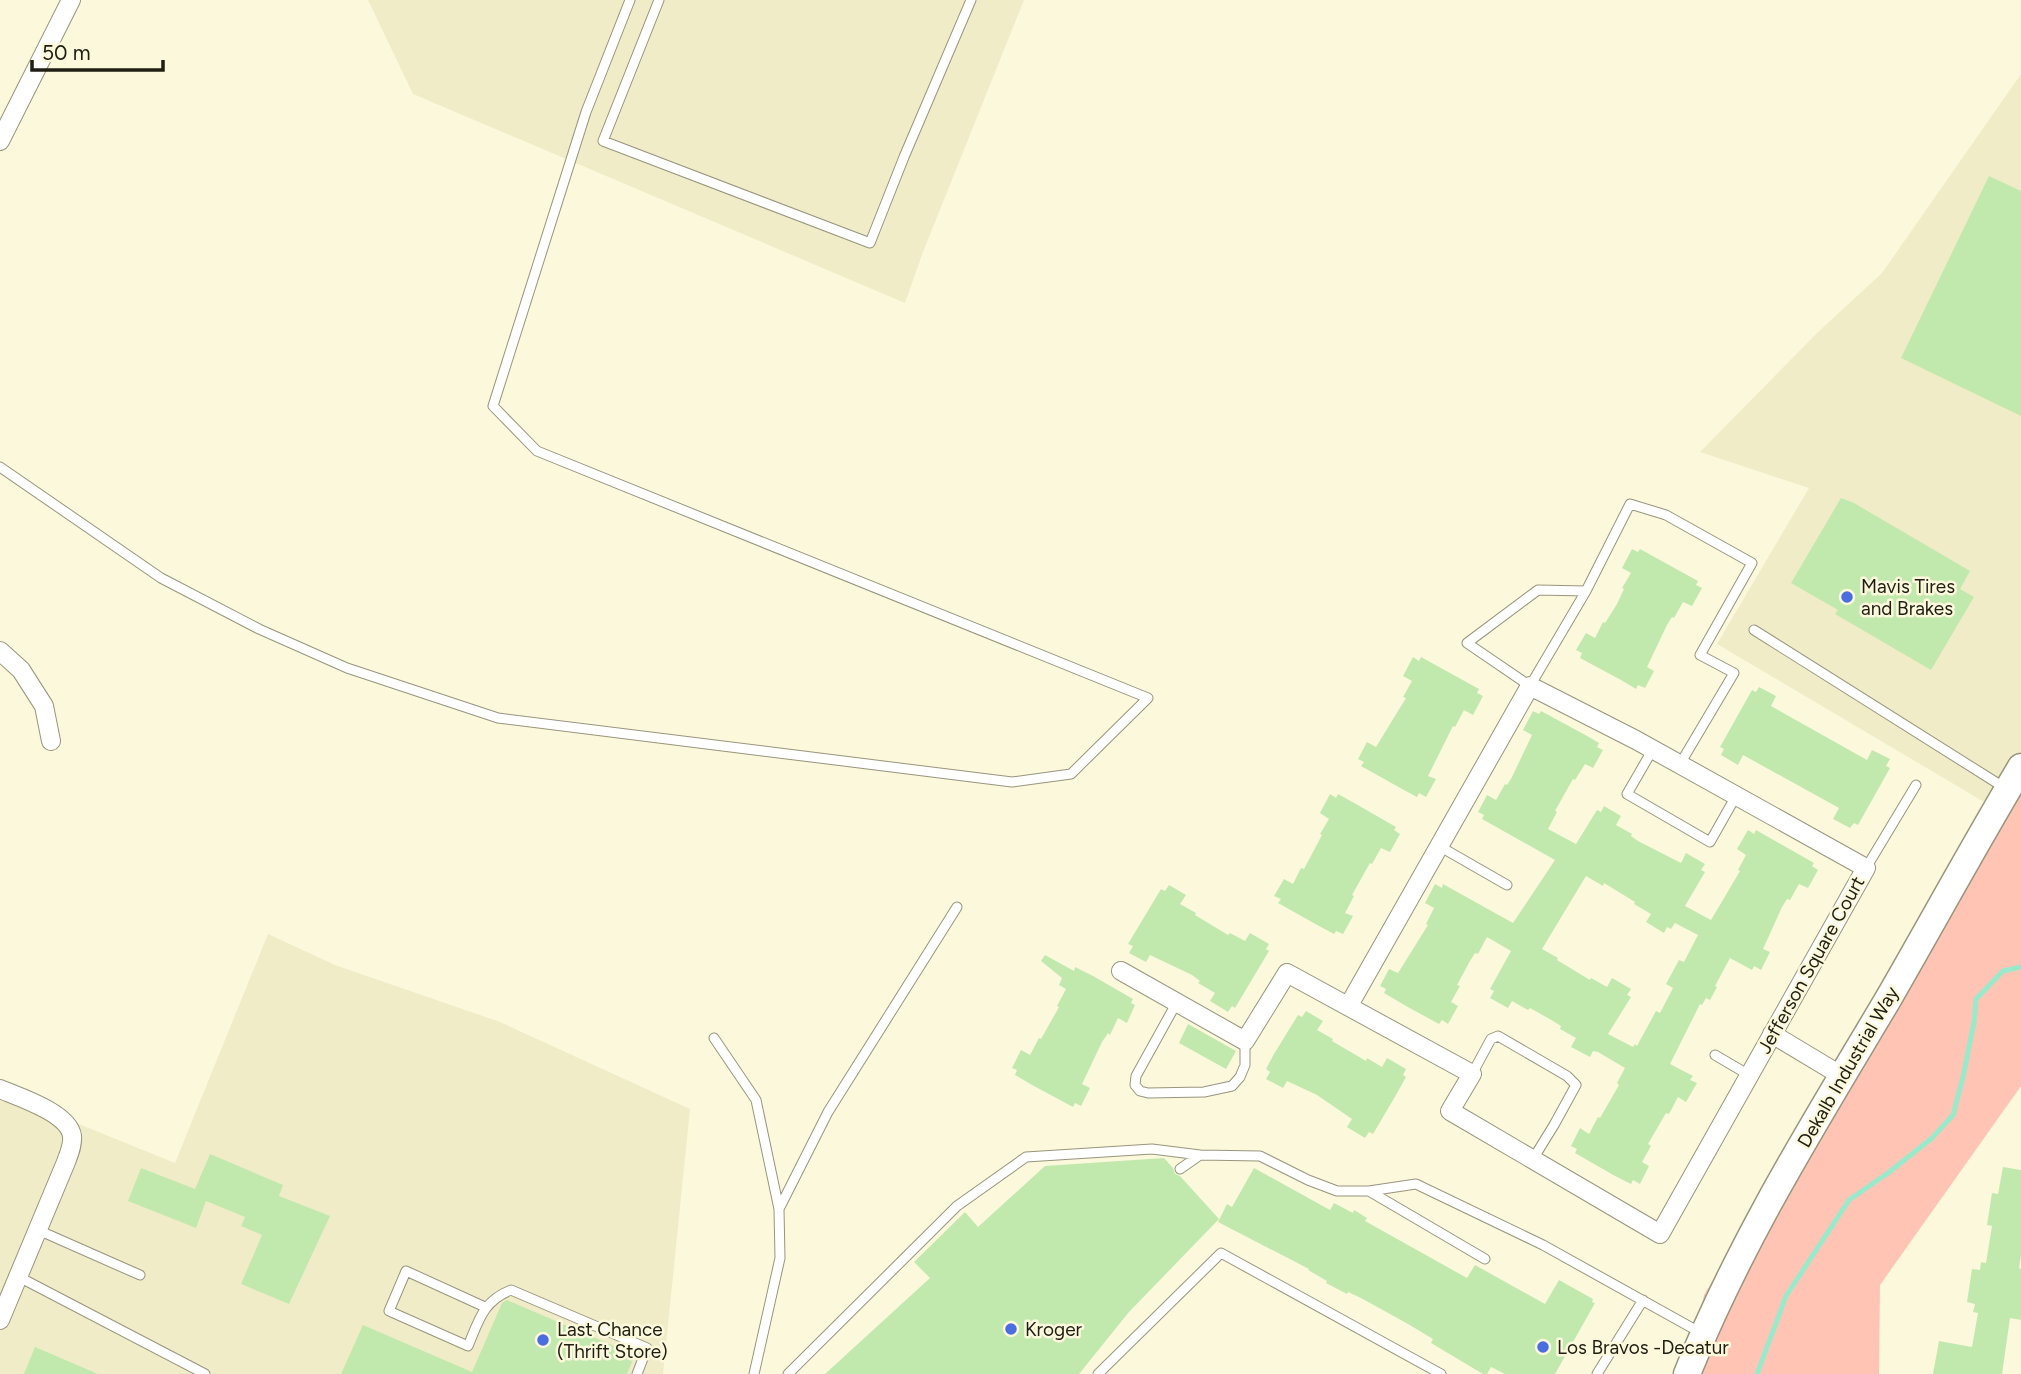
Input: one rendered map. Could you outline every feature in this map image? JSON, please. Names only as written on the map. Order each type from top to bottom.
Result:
[{"type":"main road","name":"Dekalb Industrial Way","points":[[1686,1374],[1755,1228],[2021,767]]},
{"type":"street","points":[[0,141],[71,0]]},
{"type":"street","points":[[0,651],[21,670],[44,706],[51,741]]},
{"type":"street","points":[[1349,1005],[1530,686]]},
{"type":"street","name":"Jefferson Square Court","points":[[1472,1074],[1450,1111],[1660,1234],[1866,868],[1653,749],[1530,686]]},
{"type":"street","points":[[1121,971],[1245,1041],[1287,973],[1472,1074]]},
{"type":"street","points":[[1772,1034],[1842,1076]]},
{"type":"street","points":[[0,1320],[68,1156],[72,1134],[56,1115],[1,1089]]},
{"type":"lane","points":[[0,467],[161,578],[259,629],[347,668],[498,718],[1012,782],[1071,774],[1148,698],[537,451],[494,407],[586,112],[630,0]]},
{"type":"lane","points":[[660,0],[603,141],[870,243],[971,0]]},
{"type":"lane","points":[[1586,591],[1538,590],[1466,643],[1530,686],[1586,591],[1630,504],[1667,515],[1752,563],[1700,655],[1734,673],[1680,764]]},
{"type":"lane","points":[[1754,630],[2006,789]]},
{"type":"lane","points":[[1653,749],[1628,794],[1710,842],[1736,796]]},
{"type":"lane","points":[[1866,868],[1916,785]]},
{"type":"lane","points":[[1439,846],[1507,885]]},
{"type":"lane","points":[[779,1209],[828,1112],[957,907]]},
{"type":"lane","points":[[1177,1002],[1136,1076],[1135,1085],[1140,1091],[1204,1092],[1232,1086],[1245,1065],[1245,1041]]},
{"type":"lane","points":[[1472,1074],[1491,1040],[1498,1036],[1567,1076],[1576,1085],[1533,1159]]},
{"type":"lane","points":[[714,1038],[756,1100],[779,1209],[780,1258],[754,1374]]},
{"type":"lane","points":[[1715,1055],[1749,1074]]},
{"type":"lane","points":[[788,1374],[957,1206],[1026,1157],[1153,1149],[1200,1155],[1260,1156],[1337,1191],[1368,1191],[1416,1184],[1543,1245],[1703,1334]]},
{"type":"lane","points":[[1180,1169],[1200,1155]]},
{"type":"lane","points":[[1368,1191],[1485,1259]]},
{"type":"lane","points":[[38,1230],[139,1275]]},
{"type":"lane","points":[[1098,1374],[1221,1253],[1441,1374]]},
{"type":"lane","points":[[485,1307],[406,1271],[389,1311],[468,1346],[485,1307],[500,1294],[511,1290],[647,1348],[637,1374]]},
{"type":"lane","points":[[19,1277],[205,1374]]},
{"type":"lane","points":[[1597,1374],[1643,1300]]},
{"type":"shaded area","points":[[368,0],[1024,0],[905,303],[413,94]]},
{"type":"shaded area","points":[[2021,74],[2021,761],[1996,809],[1717,644],[1809,488],[1700,452],[1817,333],[1882,273]]},
{"type":"shaded area","points":[[2021,761],[2021,1086],[1880,1285],[1879,1374],[1688,1374],[1704,1295],[1996,809]]},
{"type":"shaded area","points":[[268,934],[335,965],[500,1022],[690,1109],[663,1374],[0,1374],[0,1092],[175,1163]]},
{"type":"building","points":[[1989,176],[2021,191],[2021,416],[1901,358]]},
{"type":"building","points":[[1841,498],[1970,571],[1960,589],[1974,597],[1931,670],[1835,614],[1838,610],[1791,583]]},
{"type":"building","points":[[1632,549],[1638,552],[1640,549],[1698,581],[1696,585],[1702,588],[1692,606],[1683,602],[1674,618],[1672,617],[1647,667],[1654,671],[1645,688],[1638,685],[1636,689],[1580,658],[1582,653],[1576,650],[1586,633],[1595,638],[1617,604],[1631,573],[1622,568]]},
{"type":"building","points":[[1413,657],[1419,661],[1421,657],[1479,689],[1477,693],[1483,696],[1473,715],[1464,710],[1455,727],[1453,726],[1428,776],[1436,779],[1426,797],[1419,793],[1417,797],[1402,789],[1361,766],[1364,762],[1358,759],[1367,742],[1376,747],[1406,698],[1403,697],[1412,681],[1403,676]]},
{"type":"building","points":[[1759,687],[1776,696],[1771,706],[1867,760],[1872,750],[1890,759],[1886,766],[1890,768],[1858,825],[1854,823],[1850,828],[1833,819],[1839,808],[1743,755],[1738,765],[1721,755],[1724,749],[1720,747],[1752,690],[1756,692]]},
{"type":"building","points":[[1533,711],[1539,714],[1541,711],[1599,743],[1597,747],[1603,750],[1593,768],[1585,764],[1575,780],[1573,779],[1548,829],[1576,844],[1597,810],[1601,812],[1604,806],[1621,816],[1616,825],[1632,834],[1638,841],[1681,863],[1686,853],[1705,864],[1701,870],[1705,872],[1685,906],[1711,920],[1740,871],[1738,870],[1746,855],[1737,849],[1748,830],[1754,834],[1756,830],[1814,863],[1812,866],[1818,870],[1808,888],[1799,884],[1790,900],[1787,899],[1782,907],[1763,949],[1770,952],[1761,970],[1754,966],[1752,970],[1730,958],[1710,1000],[1706,998],[1702,1005],[1700,1004],[1670,1064],[1693,1076],[1690,1080],[1697,1083],[1686,1102],[1678,1097],[1648,1144],[1651,1146],[1642,1162],[1649,1166],[1640,1184],[1633,1180],[1631,1184],[1615,1176],[1575,1153],[1577,1149],[1571,1146],[1580,1128],[1589,1134],[1619,1085],[1617,1083],[1625,1068],[1598,1052],[1593,1051],[1590,1057],[1571,1047],[1576,1038],[1530,1008],[1528,1010],[1512,1001],[1508,1008],[1490,998],[1494,991],[1490,989],[1511,951],[1487,937],[1457,985],[1460,986],[1451,1002],[1458,1006],[1448,1024],[1442,1020],[1439,1024],[1406,1006],[1384,993],[1386,989],[1380,986],[1389,969],[1398,973],[1428,925],[1426,924],[1434,908],[1425,903],[1435,884],[1442,888],[1443,884],[1513,923],[1555,860],[1482,819],[1484,815],[1478,812],[1487,795],[1496,800],[1512,777],[1532,735],[1523,730]],"holes":[[[1586,876],[1603,886],[1604,883],[1651,914],[1646,922],[1664,933],[1667,927],[1671,929],[1675,923],[1698,935],[1684,962],[1679,960],[1666,984],[1673,988],[1660,1013],[1656,1011],[1637,1046],[1635,1044],[1633,1047],[1608,1034],[1631,997],[1627,995],[1631,989],[1612,978],[1607,987],[1591,978],[1590,980],[1542,949]]]},
{"type":"building","points":[[1330,794],[1336,798],[1338,794],[1356,804],[1396,827],[1394,830],[1400,834],[1390,852],[1381,848],[1372,864],[1370,863],[1345,913],[1353,916],[1343,934],[1336,931],[1334,934],[1319,926],[1278,903],[1281,899],[1274,896],[1284,879],[1293,884],[1301,868],[1304,869],[1329,819],[1320,813]]},
{"type":"building","points":[[1169,885],[1186,895],[1180,904],[1228,935],[1230,933],[1245,941],[1250,933],[1269,944],[1266,949],[1269,951],[1235,1008],[1232,1006],[1228,1012],[1210,1001],[1215,993],[1198,983],[1200,981],[1192,975],[1150,955],[1146,962],[1129,953],[1133,946],[1128,944],[1161,889],[1165,891]]},
{"type":"building","points":[[1045,955],[1074,971],[1075,967],[1093,976],[1133,999],[1131,1003],[1135,1005],[1127,1023],[1118,1018],[1110,1035],[1108,1033],[1102,1042],[1082,1084],[1090,1088],[1081,1106],[1075,1103],[1073,1107],[1032,1085],[1015,1075],[1017,1070],[1012,1068],[1021,1050],[1030,1055],[1039,1038],[1041,1039],[1066,989],[1059,985],[1062,978],[1041,961]]},
{"type":"building","points":[[1306,1011],[1323,1021],[1317,1030],[1366,1061],[1367,1058],[1382,1067],[1387,1058],[1406,1069],[1403,1075],[1406,1077],[1373,1134],[1369,1132],[1365,1138],[1347,1127],[1352,1119],[1317,1095],[1287,1081],[1283,1088],[1266,1079],[1270,1072],[1266,1069],[1274,1054],[1298,1015],[1302,1017]]},
{"type":"building","points":[[1188,1024],[1236,1051],[1226,1069],[1179,1043]]},
{"type":"building","points":[[210,1154],[283,1185],[279,1196],[330,1216],[289,1304],[241,1284],[262,1235],[241,1226],[245,1217],[206,1201],[196,1228],[128,1201],[141,1168],[195,1189]]},
{"type":"building","points":[[1164,1158],[1175,1174],[1180,1176],[1219,1219],[1129,1312],[1079,1374],[825,1374],[930,1278],[914,1262],[965,1212],[978,1227],[1045,1166]]},
{"type":"building","points":[[2003,1167],[2021,1170],[2021,1320],[2010,1318],[2002,1374],[1933,1374],[1939,1341],[1972,1347],[1978,1313],[1973,1312],[1975,1304],[1967,1302],[1972,1269],[1980,1270],[1981,1262],[1986,1263],[1992,1226],[1987,1225],[1992,1193],[1998,1194]]},
{"type":"building","points":[[1254,1168],[1330,1210],[1334,1203],[1353,1213],[1354,1210],[1367,1218],[1365,1221],[1467,1278],[1475,1265],[1545,1304],[1559,1280],[1593,1299],[1592,1302],[1595,1303],[1555,1374],[1505,1374],[1491,1367],[1487,1374],[1483,1374],[1431,1343],[1433,1339],[1408,1324],[1361,1298],[1326,1283],[1327,1281],[1309,1269],[1218,1222],[1227,1204],[1232,1207]]},
{"type":"building","name":"Last Chance (Thrift Store)","points":[[507,1300],[635,1355],[627,1374],[341,1374],[363,1325],[472,1372],[502,1303]]},
{"type":"building","points":[[35,1347],[98,1374],[24,1374]]},
{"type":"waterway","points":[[1757,1374],[1786,1296],[1849,1200],[1932,1138],[1953,1115],[1974,1022],[1976,999],[2003,971],[2021,967]]},
{"type":"place","name":"Mavis Tires and Brakes","points":[[1847,597]]},
{"type":"place","name":"Kroger","points":[[1011,1329]]},
{"type":"place","name":"Last Chance (Thrift Store)","points":[[543,1340]]},
{"type":"place","name":"Los Bravos -Decatur","points":[[1543,1347]]}]
